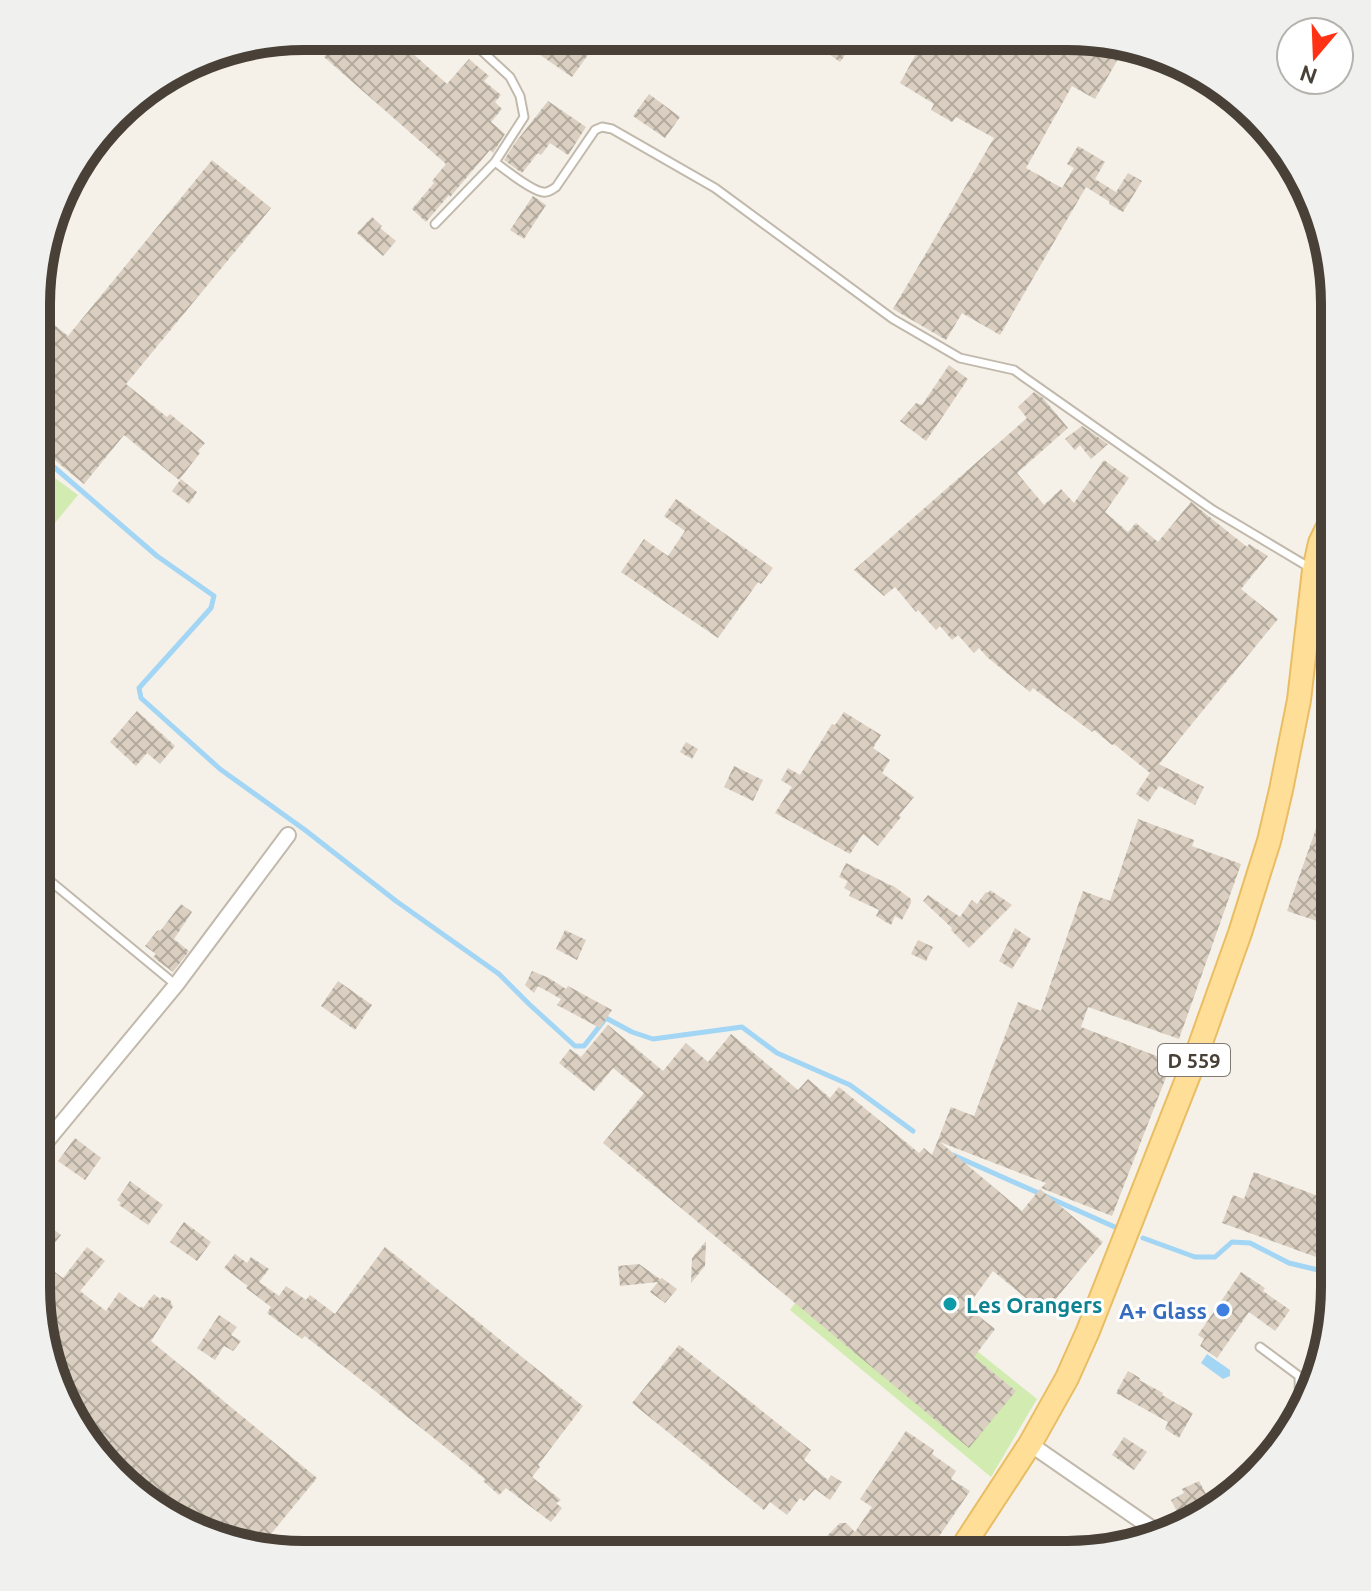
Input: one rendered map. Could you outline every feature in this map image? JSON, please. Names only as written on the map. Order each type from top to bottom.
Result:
[{"type":"main road","name":"D 559","points":[[967,1540],[1030,1444],[1067,1378],[1195,1059],[1240,933],[1269,841],[1287,760],[1302,674],[1314,570],[1321,549]]},
{"type":"street","points":[[50,1137],[176,985],[288,835]]},
{"type":"street","points":[[1030,1444],[1150,1527]]},
{"type":"lane","points":[[435,224],[495,162],[524,117],[520,96],[510,77],[481,50]]},
{"type":"lane","points":[[495,162],[532,187],[550,192],[595,130],[602,127],[612,129],[715,188],[893,319],[960,358],[1014,370],[1213,510],[1314,570]]},
{"type":"lane","points":[[50,881],[176,985]]},
{"type":"lane","points":[[1260,1347],[1299,1376],[1299,1389]]},
{"type":"green space","points":[[50,474],[78,495],[50,529]]},
{"type":"green space","points":[[795,1303],[1016,1391],[953,1340],[957,1335],[1037,1399],[991,1477],[790,1310]]},
{"type":"water","points":[[1207,1354],[1230,1370],[1230,1376],[1223,1379],[1201,1363]]},
{"type":"building","points":[[330,50],[409,50],[447,84],[469,59],[489,76],[484,81],[501,95],[495,102],[502,109],[491,122],[505,134],[493,153],[490,150],[426,222],[412,209],[446,164],[324,57]]},
{"type":"building","points":[[533,50],[592,50],[572,77]]},
{"type":"building","points":[[823,50],[849,50],[840,62]]},
{"type":"building","points":[[918,50],[1067,50],[1120,56],[1095,99],[1072,86],[1026,168],[1062,188],[1074,168],[1067,164],[1078,146],[1105,162],[1095,179],[1116,192],[1128,173],[1142,181],[1123,212],[1086,187],[1000,335],[962,313],[946,340],[893,309],[994,138],[956,117],[952,122],[931,110],[934,104],[900,83]]},
{"type":"building","points":[[649,94],[680,117],[665,138],[633,116]]},
{"type":"building","points":[[548,101],[586,127],[568,155],[550,143],[522,173],[504,160]]},
{"type":"building","points":[[212,160],[271,208],[126,384],[205,443],[179,480],[124,435],[84,484],[50,456],[50,321],[68,336]]},
{"type":"building","points":[[533,196],[546,205],[524,239],[510,230]]},
{"type":"building","points":[[372,217],[396,241],[383,256],[357,233]]},
{"type":"building","points":[[949,365],[968,379],[926,441],[900,421],[916,403],[922,405]]},
{"type":"building","points":[[1034,392],[1043,398],[1068,428],[1017,473],[1044,505],[1061,489],[1074,503],[1104,460],[1129,478],[1105,512],[1128,532],[1136,523],[1158,542],[1191,502],[1247,547],[1249,544],[1268,556],[1241,589],[1278,619],[1159,764],[1204,787],[1195,805],[1159,786],[1148,802],[1136,794],[1150,773],[1114,744],[1094,730],[1092,732],[1033,688],[1030,692],[979,648],[974,653],[958,635],[952,640],[940,626],[936,630],[895,587],[884,596],[854,570],[1027,418],[1018,407]]},
{"type":"building","points":[[1082,426],[1108,444],[1091,459],[1080,445],[1075,450],[1065,439]]},
{"type":"building","points":[[181,479],[197,492],[189,504],[172,491]]},
{"type":"building","points":[[676,499],[773,568],[761,584],[758,582],[718,638],[621,572],[644,539],[668,556],[685,531],[664,516]]},
{"type":"building","points":[[137,711],[175,746],[160,764],[147,753],[136,766],[110,742]]},
{"type":"building","points":[[844,712],[881,735],[873,748],[890,760],[882,773],[914,797],[878,846],[863,834],[850,854],[775,813],[792,787],[781,780],[788,768],[800,775],[832,724],[835,725]]},
{"type":"building","points":[[686,742],[698,749],[692,759],[680,752]]},
{"type":"building","points":[[734,766],[763,780],[753,801],[724,787]]},
{"type":"building","points":[[1320,816],[1320,922],[1287,911]]},
{"type":"building","points":[[1138,819],[1194,840],[1192,846],[1241,864],[1179,1039],[1088,1007],[1081,1027],[1172,1062],[1112,1216],[1041,1188],[1046,1183],[940,1142],[1022,1211],[1040,1189],[1103,1242],[1044,1313],[993,1271],[967,1307],[995,1329],[974,1357],[1016,1391],[969,1448],[603,1143],[644,1093],[613,1068],[594,1091],[559,1063],[570,1049],[581,1057],[608,1025],[663,1071],[686,1043],[708,1062],[731,1034],[798,1090],[808,1079],[830,1098],[839,1087],[919,1153],[924,1148],[932,1155],[951,1107],[974,1116],[1018,1002],[1041,1011],[1083,891],[1110,901]]},
{"type":"building","points":[[846,863],[892,885],[911,899],[902,920],[895,916],[891,925],[876,916],[879,910],[849,896],[851,892],[844,888],[848,881],[839,877]]},
{"type":"building","points":[[990,890],[1012,905],[969,948],[923,901],[928,895],[960,917],[972,900],[977,904]]},
{"type":"building","points":[[181,904],[192,912],[174,939],[189,951],[173,972],[153,957],[156,954],[145,946]]},
{"type":"building","points":[[1015,928],[1031,939],[1012,969],[999,961]]},
{"type":"building","points":[[565,930],[586,940],[577,960],[556,949]]},
{"type":"building","points":[[918,940],[933,947],[926,961],[911,954]]},
{"type":"building","points":[[532,971],[612,1010],[600,1028],[557,1005],[561,999],[538,986],[534,993],[525,985]]},
{"type":"building","points":[[338,981],[372,1005],[355,1030],[321,1006]]},
{"type":"building","points":[[75,1138],[101,1158],[85,1180],[58,1161]]},
{"type":"building","points":[[1254,1172],[1320,1197],[1320,1246],[1316,1257],[1222,1223],[1233,1195],[1244,1199]]},
{"type":"building","points":[[130,1181],[163,1205],[148,1225],[119,1205],[121,1203],[117,1200]]},
{"type":"building","points":[[184,1222],[211,1242],[197,1261],[170,1242]]},
{"type":"building","points":[[50,1227],[61,1235],[50,1249]]},
{"type":"building","points":[[706,1241],[705,1266],[691,1283],[692,1258]]},
{"type":"building","points":[[87,1247],[105,1261],[80,1291],[106,1311],[119,1292],[140,1308],[154,1294],[160,1299],[170,1300],[173,1307],[151,1341],[317,1478],[268,1538],[222,1528],[192,1515],[149,1488],[124,1467],[103,1442],[69,1384],[59,1353],[52,1320],[50,1268],[63,1278]]},
{"type":"building","points":[[385,1247],[583,1406],[532,1477],[561,1500],[556,1503],[562,1508],[551,1522],[506,1488],[499,1495],[483,1481],[485,1479],[305,1336],[302,1339],[267,1313],[271,1307],[224,1268],[235,1254],[247,1263],[251,1257],[269,1269],[259,1282],[279,1296],[286,1286],[306,1300],[310,1295],[335,1314]]},
{"type":"building","points":[[639,1264],[677,1289],[665,1303],[650,1292],[658,1282],[620,1286],[618,1266]]},
{"type":"building","points":[[1241,1272],[1290,1310],[1275,1331],[1249,1312],[1217,1358],[1200,1346],[1204,1339],[1198,1335]]},
{"type":"building","points":[[219,1315],[237,1327],[231,1335],[241,1341],[233,1351],[224,1346],[215,1360],[197,1348]]},
{"type":"building","points":[[679,1345],[811,1450],[804,1460],[828,1480],[831,1475],[842,1482],[830,1500],[815,1489],[804,1501],[800,1498],[787,1515],[770,1502],[764,1510],[632,1403]]},
{"type":"building","points":[[1128,1371],[1193,1413],[1179,1438],[1165,1429],[1168,1422],[1116,1393]]},
{"type":"building","points":[[906,1431],[934,1450],[932,1454],[956,1471],[951,1479],[970,1491],[937,1540],[823,1540],[840,1523],[846,1523],[855,1532],[872,1507],[860,1499]]},
{"type":"building","points":[[1124,1437],[1147,1452],[1134,1470],[1112,1455]]},
{"type":"building","points":[[1199,1481],[1206,1494],[1211,1496],[1177,1512],[1171,1500],[1184,1493],[1182,1489]]},
{"type":"waterway","points":[[50,464],[157,556],[214,596],[211,608],[139,688],[141,698],[220,769],[499,974],[575,1046],[584,1046],[606,1018],[653,1039],[742,1027],[777,1053],[850,1085],[913,1131]]},
{"type":"waterway","points":[[953,1155],[1117,1228]]},
{"type":"waterway","points":[[1143,1238],[1195,1257],[1215,1257],[1232,1242],[1250,1243],[1289,1263],[1320,1269]]},
{"type":"place","name":"Les Orangers","points":[[950,1304]]},
{"type":"place","name":"A+ Glass","points":[[1223,1310]]}]
